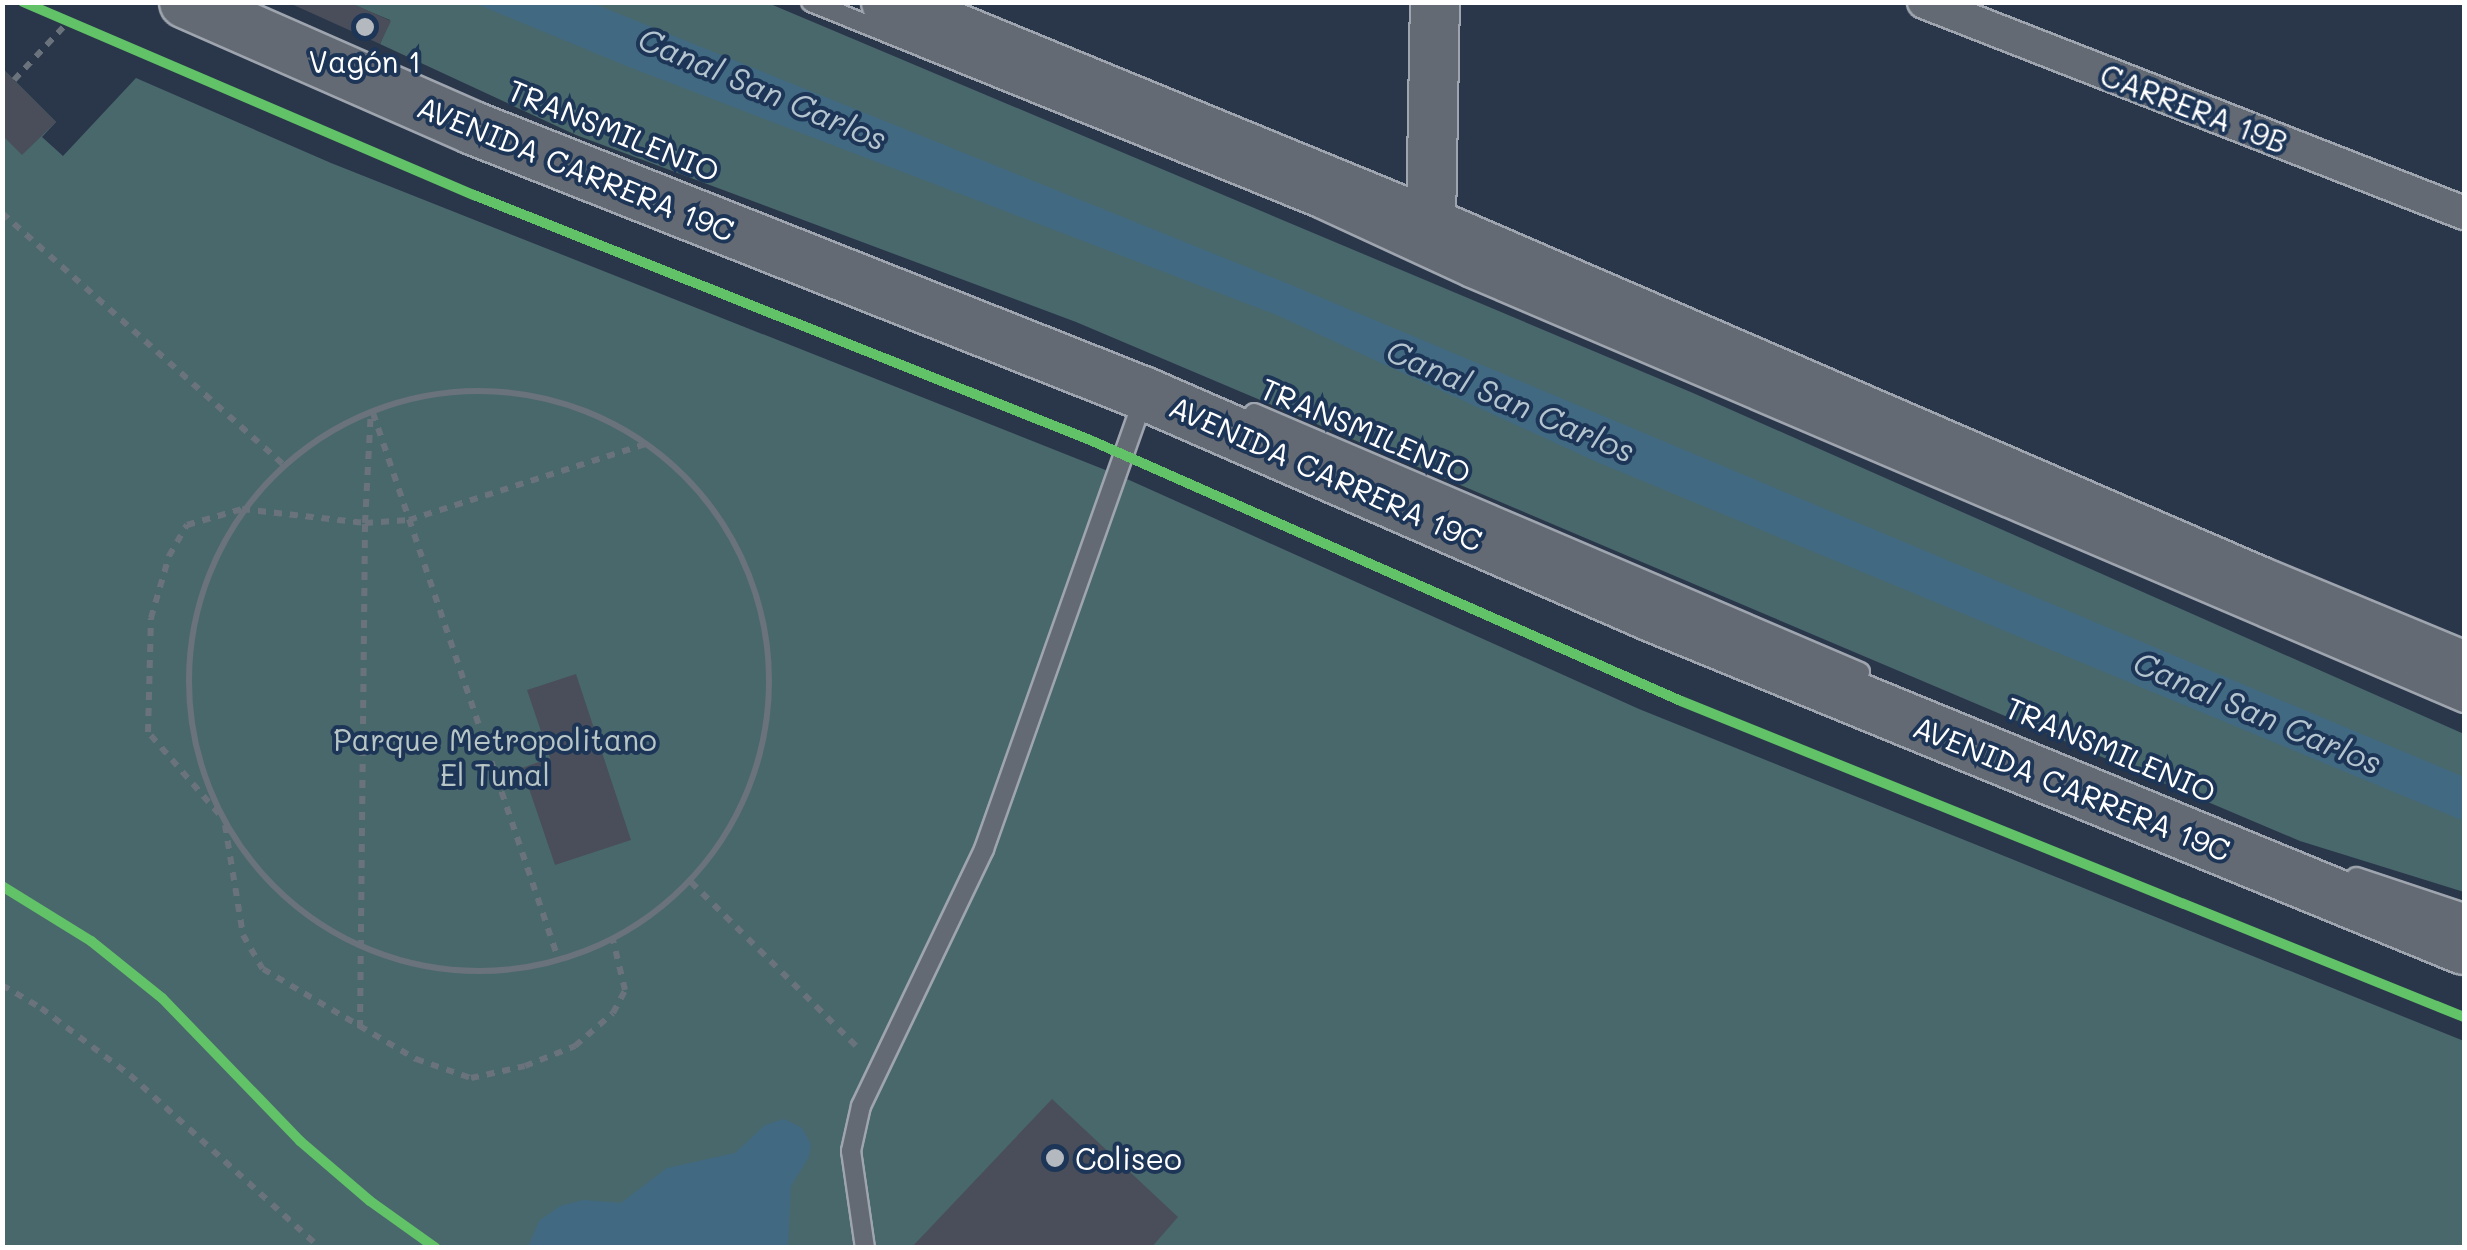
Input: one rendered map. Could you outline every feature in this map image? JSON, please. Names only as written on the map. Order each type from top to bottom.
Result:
[{"type":"main road","name":"AVENIDA CARRERA 19C","points":[[186,2],[491,136],[1145,394],[1654,616],[2464,948]]},
{"type":"main road","points":[[888,2],[1431,225],[2464,668]]},
{"type":"street","points":[[1431,225],[1436,2]]},
{"type":"street","name":"CARRERA 19B","points":[[1924,2],[2464,213]]},
{"type":"lane","points":[[812,2],[1319,208],[1468,277],[2464,703]]},
{"type":"lane","points":[[865,1248],[850,1151],[861,1106],[984,849],[1145,394]]},
{"type":"lane","name":"TRANSMILENIO","points":[[1240,408],[1883,682]]},
{"type":"lane","points":[[2339,871],[2464,913]]},
{"type":"path","points":[[53,16],[86,30]]},
{"type":"path","points":[[14,80],[68,22]]},
{"type":"path","points":[[2,213],[283,464]]},
{"type":"path","points":[[613,940],[625,990],[613,1013],[574,1046],[524,1066],[471,1078],[416,1059],[263,969],[243,934],[224,818],[195,742],[189,660],[205,581],[242,509],[283,464],[325,432],[372,409],[465,389],[542,398],[561,401],[648,444],[708,501],[750,573],[770,654],[766,737],[738,815],[690,882],[654,914],[613,940],[560,960],[493,971],[426,966],[361,946],[306,914],[260,870],[224,818],[148,732],[151,618],[169,556],[187,525],[242,509],[365,523],[409,520],[648,444]]},
{"type":"path","points":[[372,409],[560,960]]},
{"type":"path","points":[[360,1028],[365,523],[372,409]]},
{"type":"path","points":[[690,882],[877,1066]]},
{"type":"path","points":[[2,985],[41,1008],[130,1076],[320,1248]]},
{"type":"green space","points":[[349,3],[768,3],[1693,393],[2464,734],[2464,892],[2300,841],[1076,322],[576,135],[380,44],[390,20]]},
{"type":"green space","name":"Parque Metropolitano El Tunal","points":[[2,68],[56,122],[42,137],[63,156],[136,78],[331,163],[1118,475],[1639,709],[2464,1041],[2464,1247],[3,1247]]},
{"type":"water","name":"Canal San Carlos","points":[[474,3],[592,3],[1284,282],[2464,777],[2464,821],[1597,462],[1279,316],[629,67]]},
{"type":"water","points":[[784,1119],[802,1128],[811,1144],[809,1157],[791,1186],[788,1247],[528,1247],[539,1221],[560,1206],[583,1200],[621,1203],[667,1168],[735,1153],[765,1125]]},
{"type":"building","name":"Vagón 1","points":[[287,2],[349,2],[391,21],[380,44]]},
{"type":"building","points":[[2,68],[56,122],[22,155],[2,135]]},
{"type":"building","points":[[576,674],[631,840],[555,865],[522,768],[550,758],[527,690]]},
{"type":"building","name":"Coliseo","points":[[1052,1099],[1178,1217],[1151,1248],[911,1248]]},
{"type":"cycle path","points":[[23,2],[474,195],[1090,440],[1681,701],[2464,1017]]},
{"type":"cycle path","points":[[2,886],[91,941],[162,998],[300,1141],[370,1201],[436,1248]]},
{"type":"place","name":"Vagón 1","points":[[365,27]]},
{"type":"place","name":"Coliseo","points":[[1055,1158]]}]
